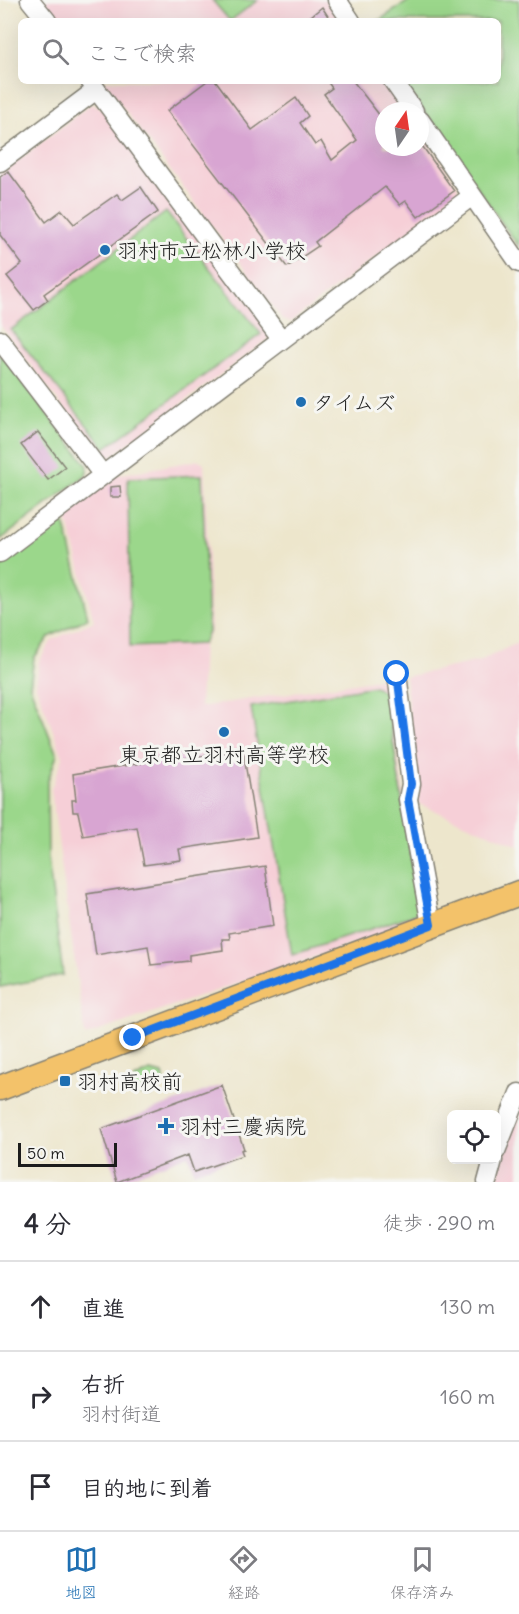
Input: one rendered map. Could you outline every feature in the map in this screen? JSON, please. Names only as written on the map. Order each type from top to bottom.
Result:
[{"type":"main road","points":[[0,1088],[519,893]]},
{"type":"street","points":[[30,0],[45,18]]},
{"type":"street","points":[[337,0],[349,18]]},
{"type":"street","points":[[395,84],[408,102]]},
{"type":"street","points":[[0,162],[93,86],[281,339]]},
{"type":"street","points":[[429,133],[519,262]]},
{"type":"street","points":[[0,553],[472,196]]},
{"type":"street","points":[[0,340],[103,475]]},
{"type":"street","points":[[397,674],[411,784],[408,799],[431,925]]},
{"type":"street","points":[[501,1138],[519,1093]]},
{"type":"street","points":[[487,1182],[492,1164]]},
{"type":"shaded area","points":[[42,0],[328,0],[340,18],[56,18]]},
{"type":"shaded area","points":[[105,84],[386,84],[399,102],[375,102],[375,156],[429,156],[429,145],[458,187],[457,196],[290,322],[283,320]]},
{"type":"shaded area","name":"羽村市立松林小学校","points":[[91,104],[104,110],[270,331],[268,339],[109,458],[101,457],[0,325],[0,175]]},
{"type":"shaded area","name":"東京都立羽村高等学校","points":[[199,460],[204,463],[211,631],[203,646],[200,707],[386,678],[422,920],[85,1036],[51,789],[63,757],[36,686],[39,661],[52,640],[94,621],[65,511],[111,476]]},
{"type":"shaded area","points":[[519,642],[519,846],[419,804],[405,677],[480,661]]},
{"type":"shaded area","points":[[519,1113],[519,1182],[497,1182],[500,1167]]},
{"type":"green space","points":[[212,0],[258,0],[234,18],[227,18]]},
{"type":"green space","points":[[410,0],[519,0],[519,247],[429,119],[429,102],[417,102],[404,84],[501,84],[501,18],[383,18]]},
{"type":"green space","points":[[166,212],[261,334],[105,448],[11,330]]},
{"type":"green space","points":[[0,353],[88,466],[86,475],[0,540]]},
{"type":"green space","points":[[202,475],[208,632],[203,644],[130,647],[128,478]]},
{"type":"green space","points":[[62,513],[88,618],[49,637],[34,658],[30,686],[57,755],[47,783],[48,859],[63,975],[0,987],[0,560]]},
{"type":"green space","points":[[375,686],[386,694],[419,913],[292,955],[251,707]]},
{"type":"green space","points":[[150,1071],[163,1074],[164,1082],[161,1088],[150,1096],[134,1094],[130,1087],[134,1079]]},
{"type":"building","points":[[322,7],[329,18],[309,18]]},
{"type":"building","points":[[203,84],[218,84],[252,130],[296,98],[308,116],[300,123],[315,145],[321,141],[332,160],[357,140],[324,94],[332,88],[329,84],[355,84],[375,109],[375,156],[429,156],[454,191],[418,217],[406,201],[400,205],[385,187],[315,242],[318,246],[287,267],[167,111]]},
{"type":"building","points":[[8,171],[46,222],[62,210],[74,224],[117,194],[122,200],[141,187],[158,212],[44,294],[48,300],[34,310],[7,276],[22,264],[0,235],[0,177]]},
{"type":"building","points":[[38,432],[65,467],[48,480],[21,445]]},
{"type":"building","points":[[120,486],[121,497],[110,497],[110,487]]},
{"type":"building","points":[[243,750],[257,837],[179,849],[181,860],[144,865],[137,827],[83,836],[78,812],[73,812],[72,800],[76,800],[73,774],[154,761],[154,757],[180,753],[181,759]]},
{"type":"building","points":[[265,866],[273,926],[229,933],[230,939],[222,939],[223,950],[189,955],[189,961],[151,965],[148,946],[96,955],[87,894]]},
{"type":"building","points":[[222,1085],[244,1149],[241,1150],[243,1155],[194,1172],[188,1155],[117,1182],[101,1129]]},
{"type":"place","name":"羽村市立松林小学校","points":[[105,250]]},
{"type":"place","name":"タイムズ","points":[[301,402]]},
{"type":"place","name":"東京都立羽村高等学校","points":[[224,732]]},
{"type":"place","name":"羽村高校前","points":[[65,1081]]},
{"type":"place","name":"羽村三慶病院","points":[[166,1126]]},
{"type":"route","points":[[133,1038],[431,925],[408,799],[411,784],[397,674]]}]
